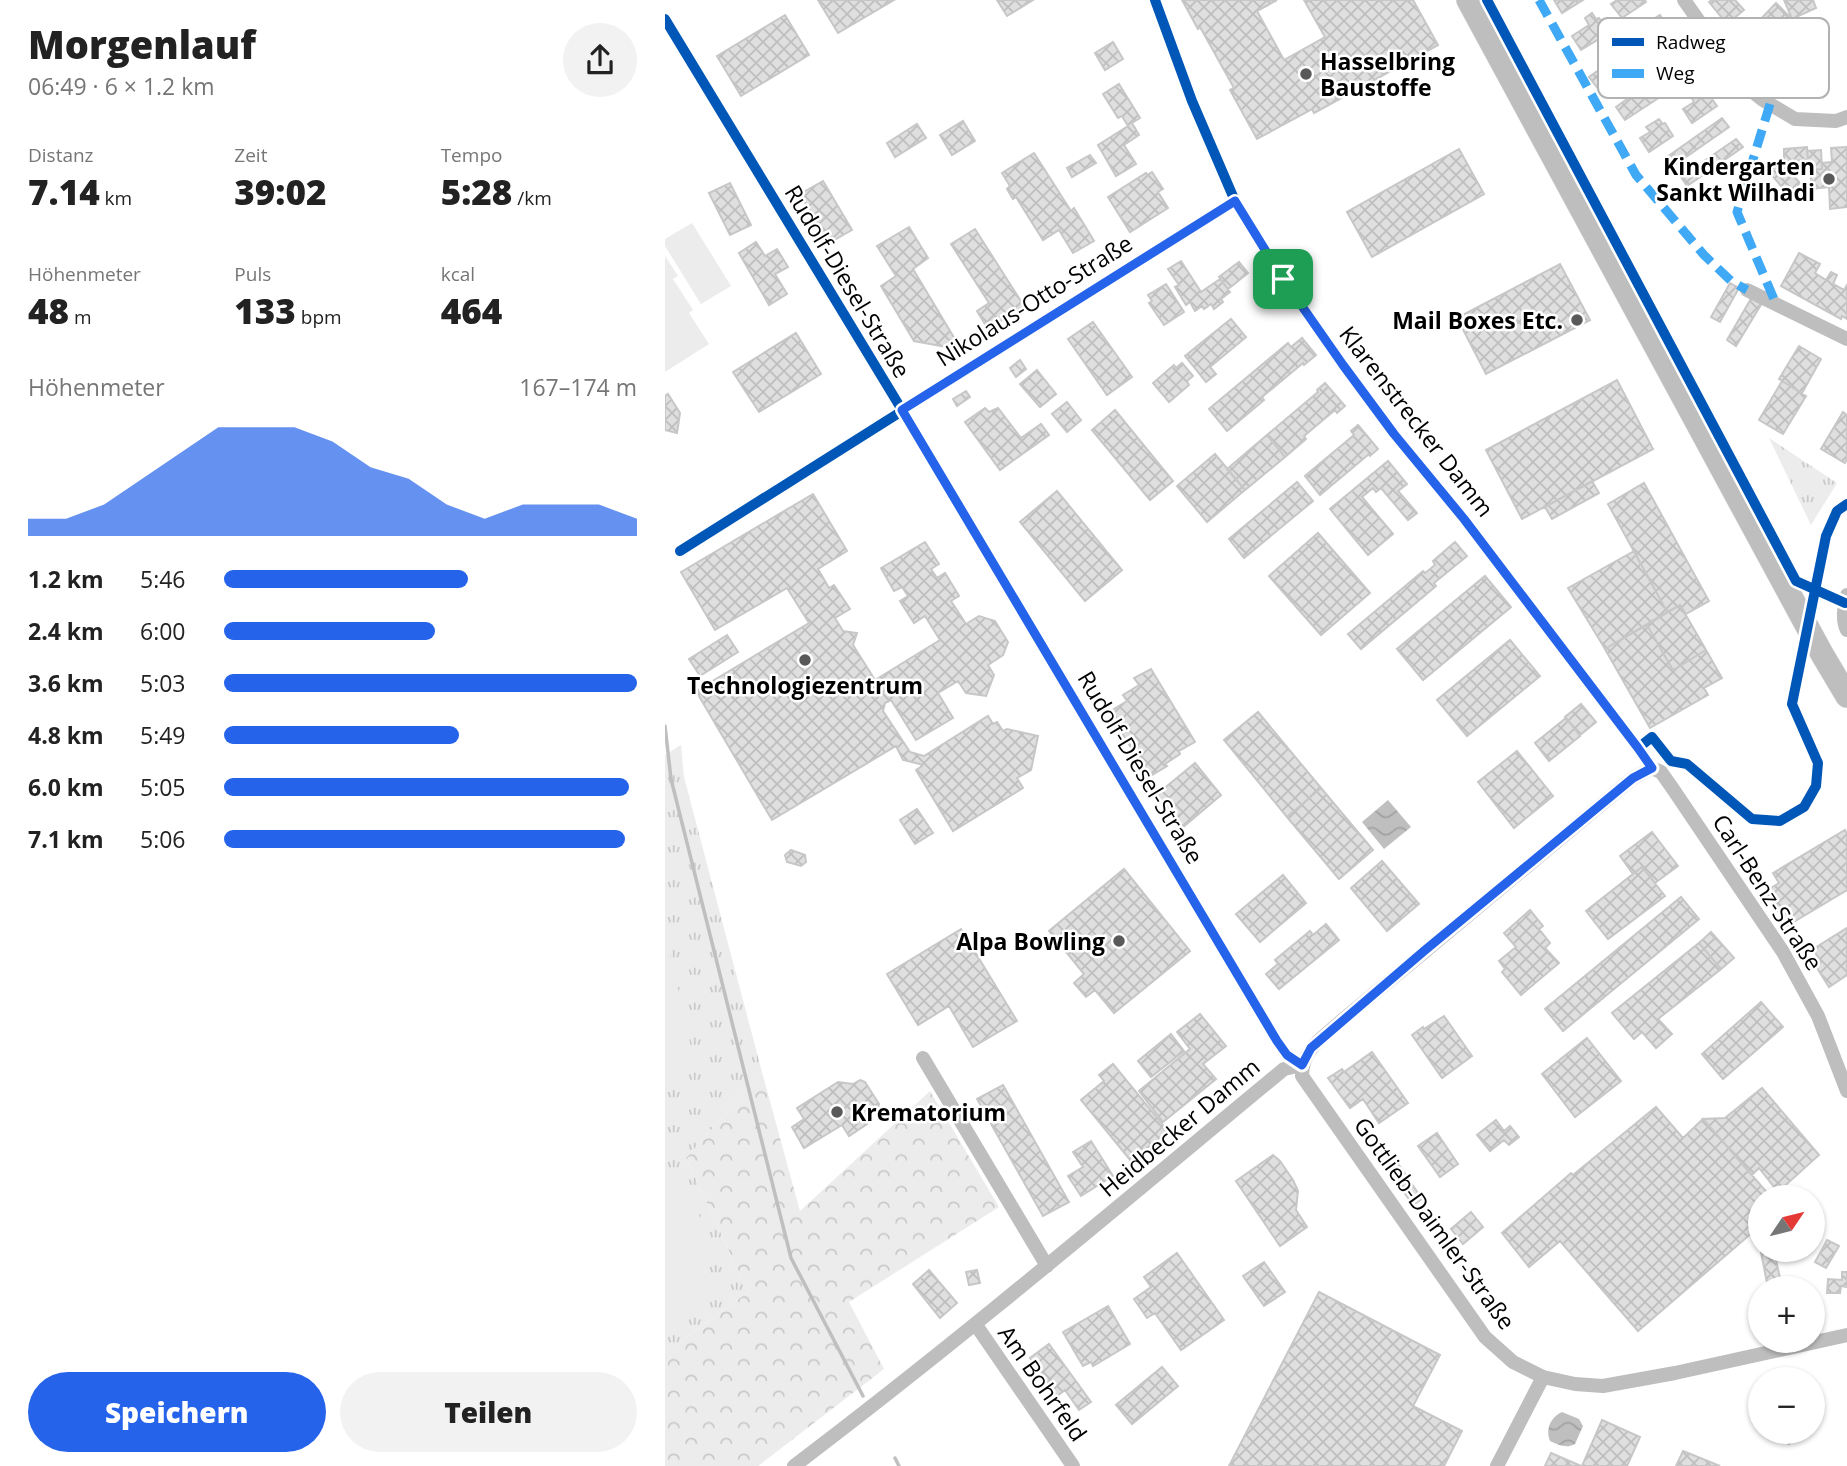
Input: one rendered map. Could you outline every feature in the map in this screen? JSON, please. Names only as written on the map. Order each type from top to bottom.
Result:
[{"type":"main road","points":[[1468,0],[1847,696]]},
{"type":"main road","points":[[1822,654],[1847,712]]},
{"type":"street","name":"Klarenstrecker Damm","points":[[1155,0],[1192,101],[1235,201],[1283,279],[1394,434],[1460,513],[1652,768]]},
{"type":"street","points":[[1684,0],[1697,18]]},
{"type":"street","name":"Rudolf-Diesel-Straße","points":[[665,19],[902,410],[1277,1041],[1287,1055],[1302,1065]]},
{"type":"street","points":[[1760,98],[1795,119],[1836,121],[1847,117]]},
{"type":"street","name":"Nikolaus-Otto-Straße","points":[[680,551],[1235,201]]},
{"type":"street","points":[[1747,290],[1847,339]]},
{"type":"street","points":[[1847,595],[1844,626],[1847,630]]},
{"type":"street","name":"Heidbecker Damm","points":[[795,1466],[976,1325],[1284,1069],[1302,1065],[1311,1048],[1424,951],[1633,778],[1652,768]]},
{"type":"street","name":"Carl-Benz-Straße","points":[[1652,768],[1661,772],[1783,952],[1818,1016],[1847,1091]]},
{"type":"street","points":[[923,1058],[1047,1266]]},
{"type":"street","name":"Gottlieb-Daimler-Straße","points":[[1302,1065],[1302,1076],[1308,1086],[1485,1337],[1513,1362],[1543,1377],[1575,1384],[1603,1386],[1847,1335]]},
{"type":"street","name":"Am Bohrfeld","points":[[976,1325],[1073,1466]]},
{"type":"street","points":[[1497,1466],[1543,1377]]},
{"type":"green space","points":[[692,223],[731,286],[701,304],[665,246],[665,239]]},
{"type":"green space","points":[[665,256],[678,276],[673,279],[693,310],[689,313],[709,344],[665,372]]},
{"type":"green space","points":[[1769,438],[1837,483],[1811,525]]},
{"type":"green space","points":[[681,745],[684,777],[762,1072],[686,1158],[748,1292],[665,1353],[665,755]]},
{"type":"green space","points":[[665,931],[694,1061],[665,1068]]},
{"type":"green space","points":[[762,1072],[800,1211],[930,1091],[999,1207],[849,1302],[884,1369],[758,1466],[665,1466],[665,1353],[748,1292],[686,1158]]},
{"type":"green space","points":[[665,1176],[682,1189],[701,1220],[706,1235],[708,1265],[698,1293],[688,1305],[665,1320]]},
{"type":"water","points":[[1388,800],[1411,827],[1384,849],[1362,822]]},
{"type":"water","points":[[1562,1412],[1579,1419],[1583,1426],[1575,1444],[1566,1446],[1550,1441],[1550,1424]]},
{"type":"building","points":[[818,0],[894,0],[838,33]]},
{"type":"building","points":[[997,0],[1033,0],[1007,16]]},
{"type":"building","name":"Hasselbring Baustoffe","points":[[1182,0],[1277,0],[1257,11],[1284,60],[1325,37],[1304,0],[1413,0],[1438,45],[1314,113],[1312,109],[1257,139],[1230,90],[1234,88]]},
{"type":"building","points":[[1554,0],[1583,0],[1562,13]]},
{"type":"building","points":[[1617,0],[1646,2],[1622,18],[1611,4]]},
{"type":"building","points":[[1735,0],[1744,10],[1734,18],[1722,18],[1709,2]]},
{"type":"building","points":[[1784,0],[1813,0],[1816,8],[1792,18]]},
{"type":"building","points":[[1776,3],[1791,18],[1762,18]]},
{"type":"building","points":[[1592,13],[1598,18],[1598,40],[1581,50],[1572,36],[1589,25],[1585,18]]},
{"type":"building","points":[[785,15],[809,55],[741,96],[717,56]]},
{"type":"building","points":[[1113,42],[1123,59],[1105,70],[1095,53]]},
{"type":"building","points":[[1598,71],[1598,89],[1589,77]]},
{"type":"building","points":[[1119,84],[1140,118],[1132,123],[1139,135],[1124,145],[1136,164],[1116,176],[1098,145],[1128,126],[1122,116],[1118,118],[1103,94]]},
{"type":"building","points":[[1628,98],[1657,99],[1625,120],[1616,107]]},
{"type":"building","points":[[1692,98],[1711,98],[1717,106],[1692,123],[1683,109],[1694,102]]},
{"type":"building","points":[[1722,118],[1729,127],[1673,166],[1667,157]]},
{"type":"building","points":[[1659,119],[1673,136],[1649,152],[1640,138],[1650,132],[1646,127]]},
{"type":"building","points":[[963,121],[975,141],[952,155],[940,135]]},
{"type":"building","points":[[917,124],[926,138],[895,157],[887,143]]},
{"type":"building","points":[[1736,139],[1743,147],[1687,186],[1681,177]]},
{"type":"building","points":[[1807,147],[1808,160],[1784,162],[1784,149]]},
{"type":"building","name":"Kindergarten Sankt Wilhadi","points":[[1847,147],[1847,207],[1830,209],[1829,187],[1812,189],[1810,170],[1822,169],[1822,163],[1832,162],[1831,148]]},
{"type":"building","points":[[1459,149],[1484,194],[1372,257],[1347,212]]},
{"type":"building","points":[[1821,150],[1822,169],[1803,170],[1794,176],[1787,168],[1787,161],[1808,160],[1807,151]]},
{"type":"building","points":[[1034,153],[1071,211],[1074,208],[1094,241],[1073,253],[1059,230],[1043,240],[1016,197],[1013,199],[1007,189],[1010,186],[1002,173]]},
{"type":"building","points":[[1090,155],[1096,163],[1072,177],[1067,168]]},
{"type":"building","points":[[1781,162],[1800,183],[1788,194],[1769,172]]},
{"type":"building","points":[[1152,172],[1163,189],[1158,192],[1168,208],[1130,232],[1108,197]]},
{"type":"building","points":[[823,181],[852,230],[829,243],[800,194]]},
{"type":"building","points":[[730,183],[751,225],[730,235],[709,193]]},
{"type":"building","points":[[909,227],[928,258],[913,269],[956,341],[946,347],[914,341],[881,286],[896,276],[877,246]]},
{"type":"building","points":[[975,229],[1024,306],[988,329],[977,311],[989,303],[951,244]]},
{"type":"building","points":[[756,242],[765,256],[777,249],[788,267],[775,274],[787,294],[769,305],[739,253]]},
{"type":"building","points":[[1799,253],[1820,264],[1815,273],[1826,280],[1831,272],[1837,275],[1833,284],[1844,290],[1847,285],[1847,319],[1842,316],[1841,319],[1781,286]]},
{"type":"building","points":[[1181,261],[1201,292],[1220,279],[1230,292],[1221,299],[1223,302],[1214,309],[1211,304],[1195,311],[1190,302],[1186,305],[1175,287],[1179,285],[1168,269]]},
{"type":"building","points":[[1239,262],[1248,273],[1228,289],[1219,277]]},
{"type":"building","points":[[1560,264],[1590,320],[1486,374],[1457,318]]},
{"type":"building","points":[[1730,283],[1739,288],[1720,322],[1711,317]]},
{"type":"building","points":[[1166,284],[1184,312],[1164,325],[1149,303],[1152,301],[1148,295]]},
{"type":"building","points":[[1752,297],[1762,303],[1736,346],[1727,340]]},
{"type":"building","points":[[1231,319],[1246,337],[1210,367],[1216,374],[1206,382],[1185,356]]},
{"type":"building","points":[[1093,322],[1132,377],[1107,395],[1068,339]]},
{"type":"building","points":[[796,333],[821,374],[759,412],[733,372]]},
{"type":"building","points":[[1302,338],[1316,355],[1262,397],[1264,400],[1227,431],[1209,409],[1288,343],[1291,347]]},
{"type":"building","points":[[1799,346],[1821,359],[1802,393],[1779,379]]},
{"type":"building","points":[[1020,360],[1026,369],[1016,377],[1010,368]]},
{"type":"building","points":[[1182,363],[1193,376],[1187,381],[1189,385],[1169,402],[1153,383],[1174,365],[1176,368]]},
{"type":"building","points":[[1037,370],[1056,394],[1040,407],[1020,384]]},
{"type":"building","points":[[1617,380],[1653,449],[1522,519],[1486,450]]},
{"type":"building","points":[[1782,381],[1806,396],[1783,434],[1759,420]]},
{"type":"building","points":[[1325,383],[1345,406],[1337,413],[1335,410],[1304,436],[1306,439],[1285,457],[1267,435]]},
{"type":"building","points":[[966,391],[970,397],[957,406],[953,399]]},
{"type":"building","points":[[668,394],[680,413],[677,433],[665,430],[665,396]]},
{"type":"building","points":[[1067,402],[1081,420],[1067,432],[1052,414]]},
{"type":"building","points":[[985,408],[989,412],[998,408],[1021,438],[1041,424],[1049,435],[1000,470],[965,422]]},
{"type":"building","points":[[1115,410],[1173,481],[1150,500],[1092,430]]},
{"type":"building","points":[[1843,412],[1847,415],[1845,463],[1821,449]]},
{"type":"building","points":[[1358,425],[1378,449],[1320,495],[1305,476],[1354,435],[1351,431]]},
{"type":"building","points":[[1267,435],[1285,457],[1245,490],[1227,469]]},
{"type":"building","points":[[1215,454],[1245,490],[1207,522],[1177,486]]},
{"type":"building","points":[[1388,461],[1407,484],[1398,491],[1417,513],[1408,520],[1381,488],[1376,492],[1373,488],[1362,497],[1393,534],[1368,555],[1330,509]]},
{"type":"building","points":[[1592,481],[1599,493],[1552,519],[1545,507]]},
{"type":"building","points":[[1297,482],[1313,501],[1244,558],[1229,539]]},
{"type":"building","points":[[1644,483],[1709,601],[1686,614],[1680,605],[1667,612],[1608,504]]},
{"type":"building","points":[[1057,491],[1122,570],[1085,601],[1020,522]]},
{"type":"building","name":"Technologiezentrum","points":[[813,494],[847,551],[818,569],[829,588],[834,585],[850,609],[835,618],[843,631],[857,633],[853,645],[875,680],[940,640],[925,616],[914,623],[900,601],[908,596],[902,587],[894,591],[881,568],[925,542],[939,564],[931,569],[937,578],[945,573],[959,596],[951,601],[966,624],[979,616],[995,621],[1008,642],[1003,655],[988,665],[994,675],[986,696],[966,693],[958,681],[938,693],[953,718],[916,740],[891,700],[885,703],[883,711],[910,752],[924,756],[988,716],[993,724],[997,722],[1003,731],[1007,729],[1038,736],[1031,770],[1017,778],[1023,788],[953,831],[916,770],[922,766],[903,760],[896,746],[772,820],[696,691],[809,623],[787,588],[715,630],[681,572]]},
{"type":"building","points":[[1318,533],[1370,593],[1321,635],[1269,576]]},
{"type":"building","points":[[1455,542],[1467,556],[1434,583],[1436,586],[1361,649],[1348,634],[1423,571],[1425,573],[1435,565],[1433,561]]},
{"type":"building","points":[[1634,551],[1667,612],[1605,649],[1568,588]]},
{"type":"building","points":[[1485,576],[1511,607],[1423,680],[1397,649]]},
{"type":"building","points":[[1680,605],[1706,650],[1673,670],[1647,625]]},
{"type":"building","points":[[1647,625],[1673,670],[1706,650],[1722,678],[1704,688],[1708,695],[1650,728],[1605,649]]},
{"type":"building","points":[[727,635],[738,652],[700,676],[689,659]]},
{"type":"building","points":[[1510,640],[1540,676],[1467,736],[1437,700]]},
{"type":"building","points":[[1151,669],[1195,742],[1179,751],[1180,754],[1165,764],[1167,766],[1149,777],[1109,712],[1127,701],[1123,695],[1139,685],[1134,678]]},
{"type":"building","points":[[1581,704],[1596,722],[1580,735],[1565,717]]},
{"type":"building","points":[[1258,712],[1321,788],[1287,817],[1224,740]]},
{"type":"building","points":[[1566,718],[1580,736],[1549,761],[1535,743]]},
{"type":"building","points":[[1517,751],[1553,796],[1514,828],[1478,782]]},
{"type":"building","points":[[1195,763],[1221,795],[1182,828],[1155,796]]},
{"type":"building","points":[[1321,788],[1373,850],[1339,879],[1287,817]]},
{"type":"building","points":[[917,809],[933,833],[915,844],[900,820]]},
{"type":"building","points":[[1845,830],[1847,890],[1787,926],[1766,891],[1779,883],[1773,873]]},
{"type":"building","points":[[1652,832],[1678,866],[1655,883],[1642,867],[1633,874],[1620,856]]},
{"type":"building","points":[[791,850],[805,855],[806,862],[801,866],[787,862],[785,855]]},
{"type":"building","points":[[1382,861],[1419,904],[1387,931],[1351,888]]},
{"type":"building","points":[[1642,867],[1665,896],[1608,939],[1586,911]]},
{"type":"building","name":"Alpa Bowling","points":[[1124,869],[1190,951],[1114,1013],[1095,990],[1086,997],[1074,983],[1084,974],[1049,931]]},
{"type":"building","points":[[1283,875],[1306,903],[1260,942],[1236,914]]},
{"type":"building","points":[[1681,897],[1699,919],[1563,1031],[1545,1009]]},
{"type":"building","points":[[1530,910],[1543,926],[1539,929],[1550,943],[1545,948],[1559,963],[1521,995],[1502,972],[1505,969],[1499,961],[1516,947],[1504,933]]},
{"type":"building","points":[[1326,924],[1339,940],[1279,989],[1266,974],[1278,964],[1275,960],[1310,931],[1313,935]]},
{"type":"building","points":[[1847,928],[1847,975],[1829,987],[1815,965],[1821,962],[1813,949]]},
{"type":"building","points":[[961,929],[1017,1021],[973,1047],[949,1006],[918,1025],[887,974]]},
{"type":"building","points":[[1711,932],[1734,958],[1721,969],[1699,943]]},
{"type":"building","points":[[1699,943],[1721,969],[1658,1019],[1672,1034],[1656,1048],[1642,1032],[1634,1039],[1612,1013]]},
{"type":"building","points":[[1761,1002],[1783,1027],[1723,1079],[1702,1054]]},
{"type":"building","points":[[1200,1014],[1226,1046],[1203,1064],[1216,1079],[1163,1122],[1139,1091],[1190,1049],[1177,1032]]},
{"type":"building","points":[[1444,1016],[1472,1056],[1442,1078],[1412,1035]]},
{"type":"building","points":[[1171,1034],[1184,1051],[1151,1077],[1138,1061]]},
{"type":"building","points":[[1587,1038],[1621,1081],[1575,1117],[1542,1074]]},
{"type":"building","points":[[1372,1052],[1408,1103],[1379,1123],[1363,1099],[1350,1108],[1328,1078],[1342,1069],[1344,1072]]},
{"type":"building","points":[[1113,1064],[1168,1131],[1131,1161],[1081,1100],[1104,1081],[1099,1075]]},
{"type":"building","name":"Krematorium","points":[[860,1080],[865,1082],[879,1104],[878,1110],[870,1115],[867,1124],[849,1136],[842,1125],[804,1148],[792,1127],[804,1119],[797,1108],[838,1082],[853,1084]]},
{"type":"building","points":[[1003,1085],[1069,1202],[1043,1216],[977,1099]]},
{"type":"building","points":[[1762,1088],[1819,1155],[1786,1185],[1772,1185],[1759,1168],[1752,1175],[1703,1119],[1725,1118]]},
{"type":"building","points":[[1656,1107],[1683,1138],[1703,1119],[1761,1185],[1748,1185],[1748,1236],[1638,1331],[1560,1241],[1529,1267],[1502,1233],[1571,1173],[1573,1175]]},
{"type":"building","points":[[1496,1120],[1504,1131],[1510,1126],[1519,1137],[1509,1145],[1504,1140],[1490,1151],[1477,1135]]},
{"type":"building","points":[[1437,1133],[1458,1164],[1440,1177],[1418,1146]]},
{"type":"building","points":[[1091,1141],[1113,1176],[1081,1196],[1068,1176],[1083,1167],[1073,1152]]},
{"type":"building","points":[[1273,1155],[1293,1180],[1298,1191],[1296,1210],[1307,1227],[1280,1246],[1236,1181]]},
{"type":"building","points":[[1395,1159],[1422,1199],[1413,1205],[1385,1165]]},
{"type":"building","points":[[1471,1212],[1483,1227],[1463,1244],[1451,1229]]},
{"type":"building","points":[[1827,1240],[1839,1246],[1826,1268],[1815,1262],[1825,1262]]},
{"type":"building","points":[[1177,1253],[1224,1320],[1181,1350],[1155,1313],[1147,1318],[1134,1299],[1151,1287],[1144,1277]]},
{"type":"building","points":[[1264,1262],[1285,1292],[1264,1306],[1243,1276]]},
{"type":"building","points":[[1763,1262],[1777,1262],[1779,1276],[1766,1276]]},
{"type":"building","points":[[929,1270],[957,1303],[940,1318],[913,1284]]},
{"type":"building","points":[[977,1270],[980,1283],[969,1285],[966,1272]]},
{"type":"building","points":[[1842,1272],[1847,1272],[1847,1287],[1841,1286],[1840,1293],[1827,1293],[1828,1279],[1842,1280]]},
{"type":"building","points":[[1319,1292],[1440,1355],[1413,1406],[1462,1431],[1444,1466],[1229,1466]]},
{"type":"building","points":[[1108,1306],[1130,1344],[1093,1366],[1091,1362],[1083,1366],[1063,1332]]},
{"type":"building","points":[[1049,1344],[1091,1402],[1079,1410],[1065,1390],[1057,1396],[1030,1358]]},
{"type":"building","points":[[1162,1367],[1178,1386],[1132,1424],[1116,1405]]},
{"type":"building","points":[[1602,1420],[1640,1437],[1627,1466],[1582,1466]]},
{"type":"building","points":[[1683,1451],[1720,1466],[1676,1466]]},
{"type":"building","points":[[1551,1453],[1581,1466],[1545,1466]]},
{"type":"waterway","points":[[665,726],[671,779],[791,1258],[863,1396]]},
{"type":"waterway","points":[[895,1458],[899,1466]]},
{"type":"marked path","points":[[1539,0],[1636,175],[1704,255],[1731,281],[1747,290]]},
{"type":"marked path","points":[[1770,104],[1737,212],[1776,304]]},
{"type":"cycle path","points":[[1155,0],[1192,101],[1235,201],[1283,279],[1394,434],[1455,507],[1652,768]]},
{"type":"cycle path","points":[[1487,0],[1796,581],[1845,603]]},
{"type":"cycle path","points":[[665,19],[902,410],[1277,1041],[1287,1055],[1302,1065]]},
{"type":"cycle path","points":[[680,551],[1235,201]]},
{"type":"cycle path","points":[[1638,748],[1652,737],[1671,761],[1687,764],[1752,819],[1780,821],[1804,807],[1816,786],[1818,763],[1792,704],[1826,536],[1837,511],[1847,504]]},
{"type":"place","name":"Hasselbring Baustoffe","points":[[1306,74]]},
{"type":"place","name":"Kindergarten Sankt Wilhadi","points":[[1829,179]]},
{"type":"place","name":"Mail Boxes Etc.","points":[[1577,320]]},
{"type":"place","name":"Technologiezentrum","points":[[805,660]]},
{"type":"place","name":"Alpa Bowling","points":[[1119,941]]},
{"type":"place","name":"Krematorium","points":[[837,1112]]},
{"type":"route","points":[[1235,201],[1283,279],[1394,434],[1464,519],[1652,768],[1633,778],[1424,951],[1311,1048],[1302,1065],[1287,1055],[1277,1041],[902,410],[1235,201]]}]
